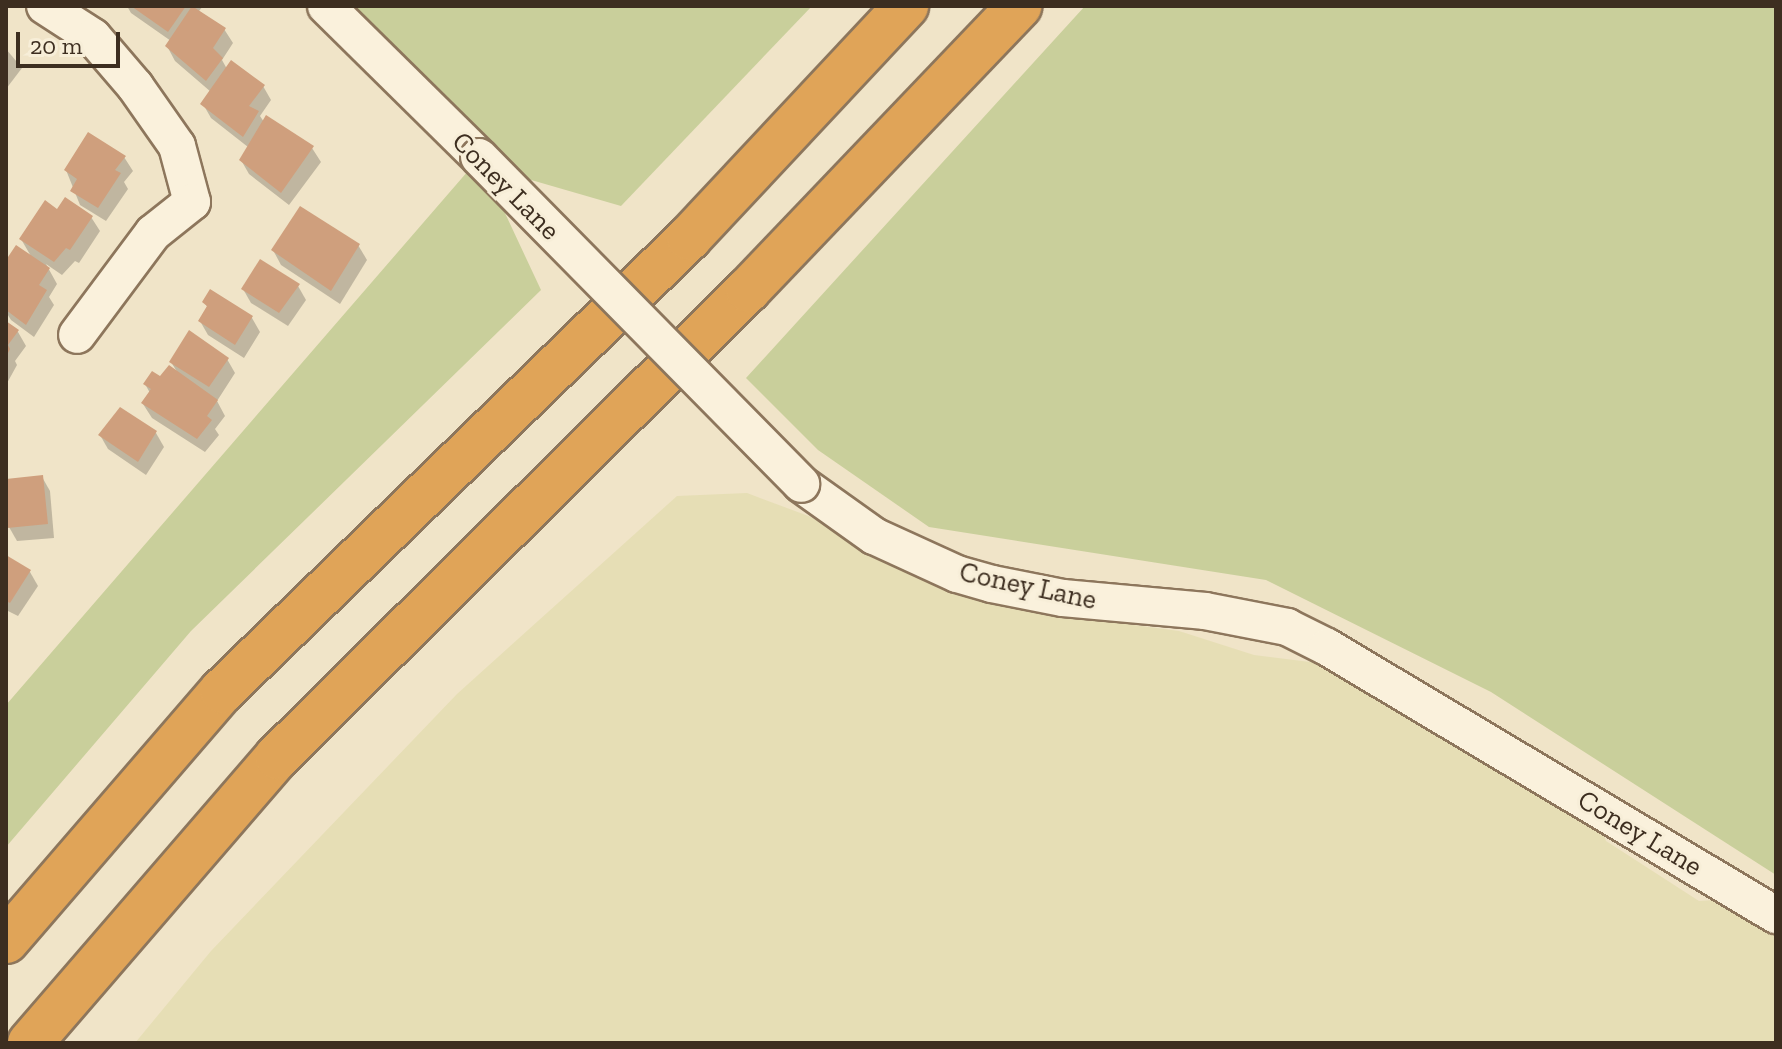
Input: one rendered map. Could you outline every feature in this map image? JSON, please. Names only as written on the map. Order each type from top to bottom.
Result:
[{"type":"highway","points":[[6,941],[222,691],[689,238],[906,6]]},
{"type":"highway","points":[[30,1043],[277,757],[748,290],[1019,6]]},
{"type":"street","points":[[45,6],[93,37],[135,86],[177,146],[192,202],[153,233],[77,335]]},
{"type":"street","name":"Coney Lane","points":[[326,6],[801,484],[874,536],[969,578],[1063,598],[1205,611],[1287,627],[1327,647],[1776,915]]},
{"type":"shaded area","points":[[747,493],[811,517],[875,557],[941,587],[1007,608],[1179,631],[1254,655],[1318,663],[1600,823],[1606,841],[1699,901],[1729,899],[1776,928],[1776,1043],[135,1043],[211,951],[457,694],[677,496]]},
{"type":"green space","points":[[343,6],[812,6],[621,206],[514,175]]},
{"type":"green space","points":[[1085,6],[1776,6],[1776,875],[1491,692],[1266,580],[929,527],[818,450],[746,378]]},
{"type":"green space","points":[[468,171],[496,194],[541,290],[191,631],[6,847],[6,705]]},
{"type":"building","points":[[131,6],[186,6],[168,32]]},
{"type":"building","points":[[192,6],[226,28],[213,48],[223,58],[206,81],[165,46]]},
{"type":"building","points":[[231,60],[265,85],[249,106],[259,111],[243,137],[200,104]]},
{"type":"building","points":[[266,115],[314,146],[281,193],[239,160]]},
{"type":"building","points":[[88,132],[126,156],[115,170],[121,173],[98,208],[70,191],[77,179],[64,170]]},
{"type":"building","points":[[65,197],[93,216],[70,250],[66,248],[54,262],[19,239],[45,200],[57,209]]},
{"type":"building","points":[[300,206],[360,244],[331,291],[271,250]]},
{"type":"building","points":[[16,245],[50,268],[39,285],[47,290],[26,325],[6,310],[6,260]]},
{"type":"building","points":[[260,259],[300,284],[279,313],[241,289]]},
{"type":"building","points":[[210,289],[253,316],[235,345],[198,321],[207,306],[202,302]]},
{"type":"building","points":[[6,321],[19,330],[8,345],[10,349],[6,357]]},
{"type":"building","points":[[189,330],[229,358],[209,387],[169,362]]},
{"type":"building","points":[[169,365],[218,400],[207,416],[212,420],[197,439],[141,403],[151,389],[143,384],[152,371],[160,376]]},
{"type":"building","points":[[120,407],[157,431],[138,462],[98,435]]},
{"type":"building","points":[[43,475],[48,524],[7,528],[6,479]]},
{"type":"building","points":[[6,555],[31,570],[10,603],[6,601]]}]
